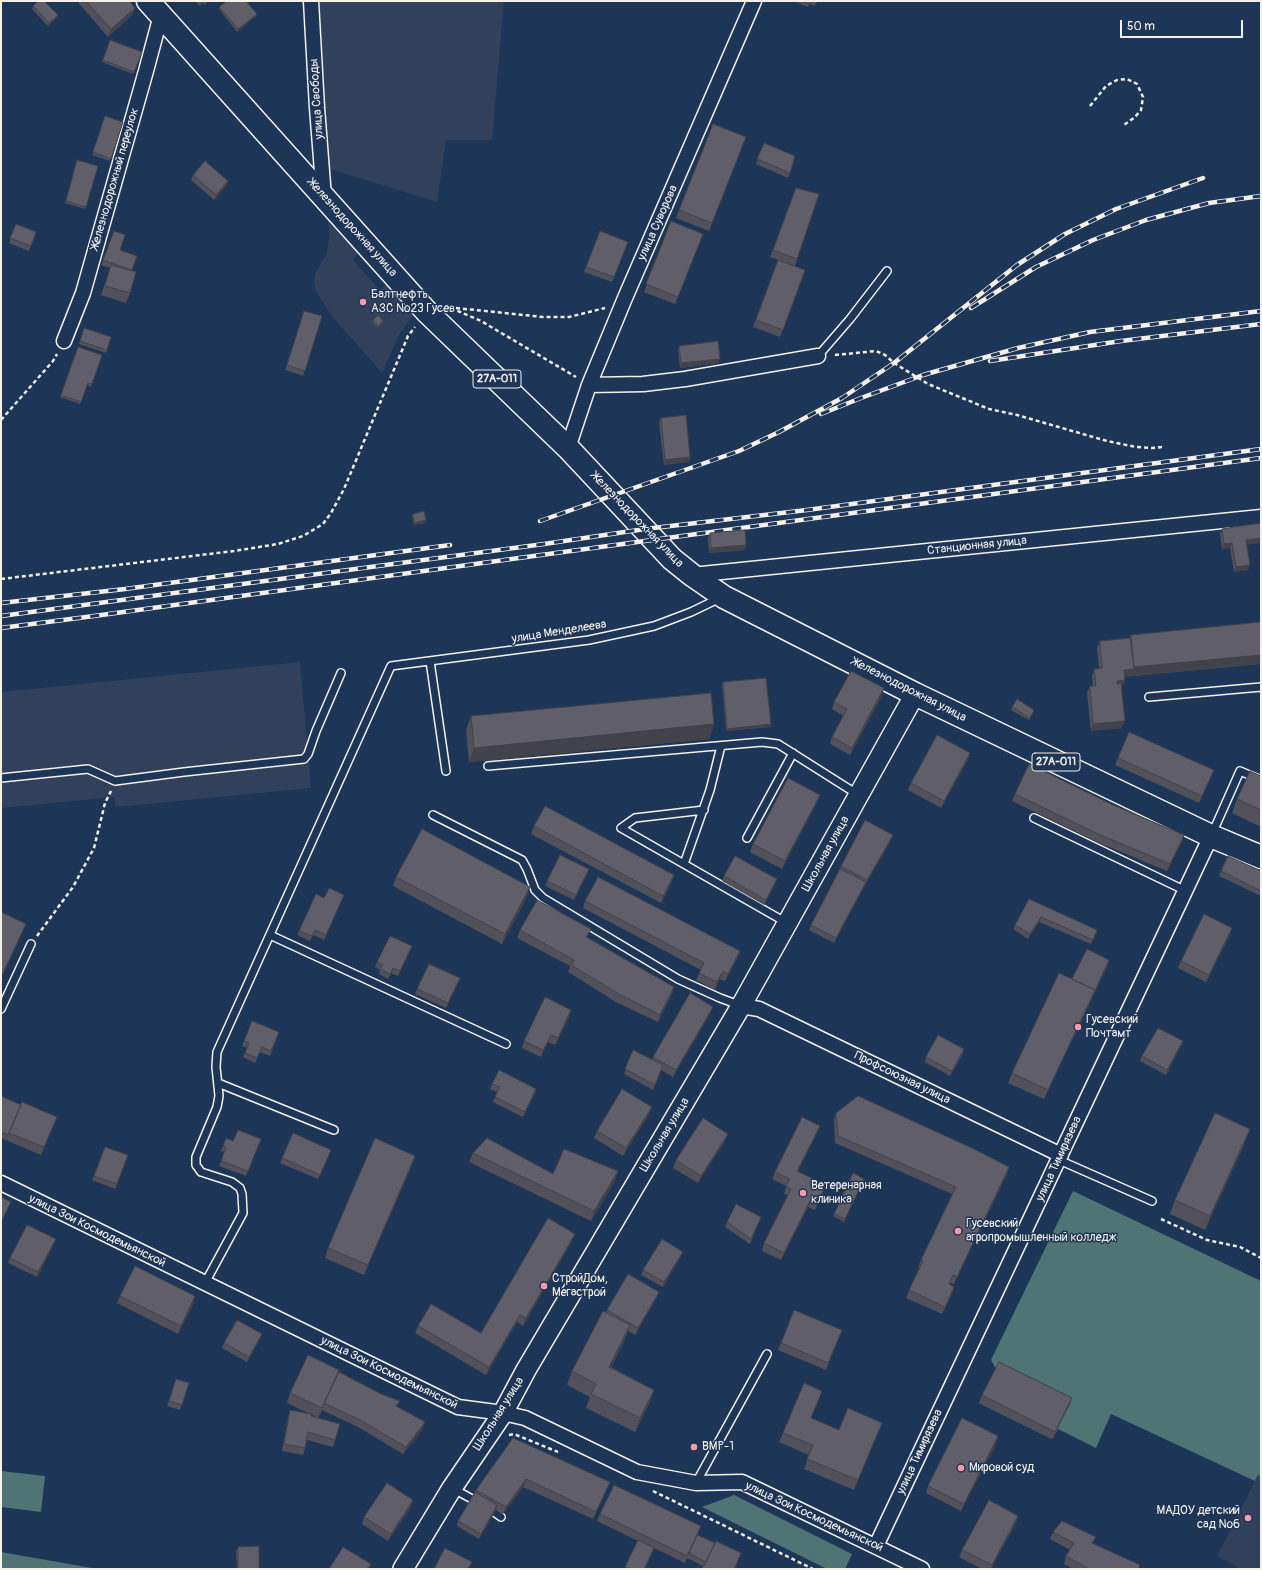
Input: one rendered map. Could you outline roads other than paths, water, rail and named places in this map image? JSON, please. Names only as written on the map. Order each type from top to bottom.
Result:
[{"type":"main road","name":"Железнодорожная улица","points":[[154,8],[426,311],[568,448],[672,559],[692,575],[724,596],[915,694],[1211,836],[1261,857]]},
{"type":"main road","name":"Школьная улица","points":[[403,1569],[452,1488],[502,1413],[741,1006],[915,694]]},
{"type":"street","name":"улица Свободы","points":[[311,1],[324,198]]},
{"type":"street","name":"улица Суворова","points":[[568,448],[589,385],[625,298],[754,1]]},
{"type":"street","name":"Железнодорожный переулок","points":[[64,341],[83,293],[146,71],[154,8]]},
{"type":"street","points":[[589,385],[643,384],[685,379],[818,356]]},
{"type":"street","name":"Станционная улица","points":[[692,575],[1261,517]]},
{"type":"street","name":"улица Тимирязева","points":[[876,1546],[1211,836]]},
{"type":"street","name":"Профсоюзная улица","points":[[741,1006],[758,1009],[1060,1157]]},
{"type":"street","name":"улица Зои Космодемьянской","points":[[1,1183],[458,1407],[502,1413],[524,1418],[637,1472],[696,1483],[742,1482],[922,1569]]},
{"type":"lane","points":[[818,356],[850,319],[887,272]]},
{"type":"lane","name":"улица Менделеева","points":[[270,935],[391,666],[589,640],[654,626],[691,612],[724,596]]},
{"type":"lane","points":[[430,661],[446,772]]},
{"type":"lane","points":[[1,778],[88,769],[115,781],[304,759],[308,754],[316,731],[341,673]]},
{"type":"lane","points":[[1149,697],[1261,687]]},
{"type":"lane","points":[[488,766],[762,742],[778,744],[859,795]]},
{"type":"lane","points":[[684,864],[704,810],[721,746]]},
{"type":"lane","points":[[747,838],[793,754]]},
{"type":"lane","points":[[1211,836],[1240,771],[1261,780]]},
{"type":"lane","points":[[704,810],[635,818],[621,828],[788,923]]},
{"type":"lane","points":[[433,815],[522,860],[535,890],[543,898],[678,979],[741,1006]]},
{"type":"lane","points":[[1034,818],[1186,891]]},
{"type":"lane","points":[[205,1283],[243,1213],[243,1199],[240,1188],[232,1182],[201,1172],[196,1165],[196,1157],[217,1107],[219,1096],[216,1067],[217,1052],[270,935],[506,1044]]},
{"type":"lane","points":[[1,1009],[30,944]]},
{"type":"lane","points":[[218,1083],[334,1130]]},
{"type":"lane","points":[[1060,1157],[1152,1201]]},
{"type":"lane","points":[[696,1483],[767,1354]]},
{"type":"lane","points":[[452,1488],[472,1499]]},
{"type":"lane","points":[[494,1512],[501,1517]]},
{"type":"railway","points":[[540,521],[739,451],[779,432],[842,398],[894,363],[1017,265],[1065,234],[1116,209],[1203,178]]},
{"type":"railway","points":[[971,308],[1036,267],[1093,240],[1146,220],[1209,203],[1261,196]]},
{"type":"railway","points":[[821,414],[923,375],[1018,348],[1090,332],[1261,311]]},
{"type":"railway","points":[[990,361],[1121,341],[1261,324]]},
{"type":"railway","points":[[1,616],[544,544],[645,529],[807,510],[1261,449]]},
{"type":"railway","points":[[1,628],[1261,458]]},
{"type":"railway","points":[[1,603],[125,589],[450,545]]},
{"type":"place","name":"Балтнефть АЗС №23 Гусев","points":[[363,302]]},
{"type":"place","name":"Гусевский Почтамт","points":[[1078,1027]]},
{"type":"place","name":"Ветеренарная клиника","points":[[803,1193]]},
{"type":"place","name":"Гусевский агропромышленный колледж","points":[[958,1231]]},
{"type":"place","name":"СтройДом, Мегастрой","points":[[544,1286]]},
{"type":"place","name":"BMP-1","points":[[694,1447]]},
{"type":"place","name":"Мировой суд","points":[[961,1468]]},
{"type":"place","name":"МАДОУ детский сад №6","points":[[1248,1518]]}]
